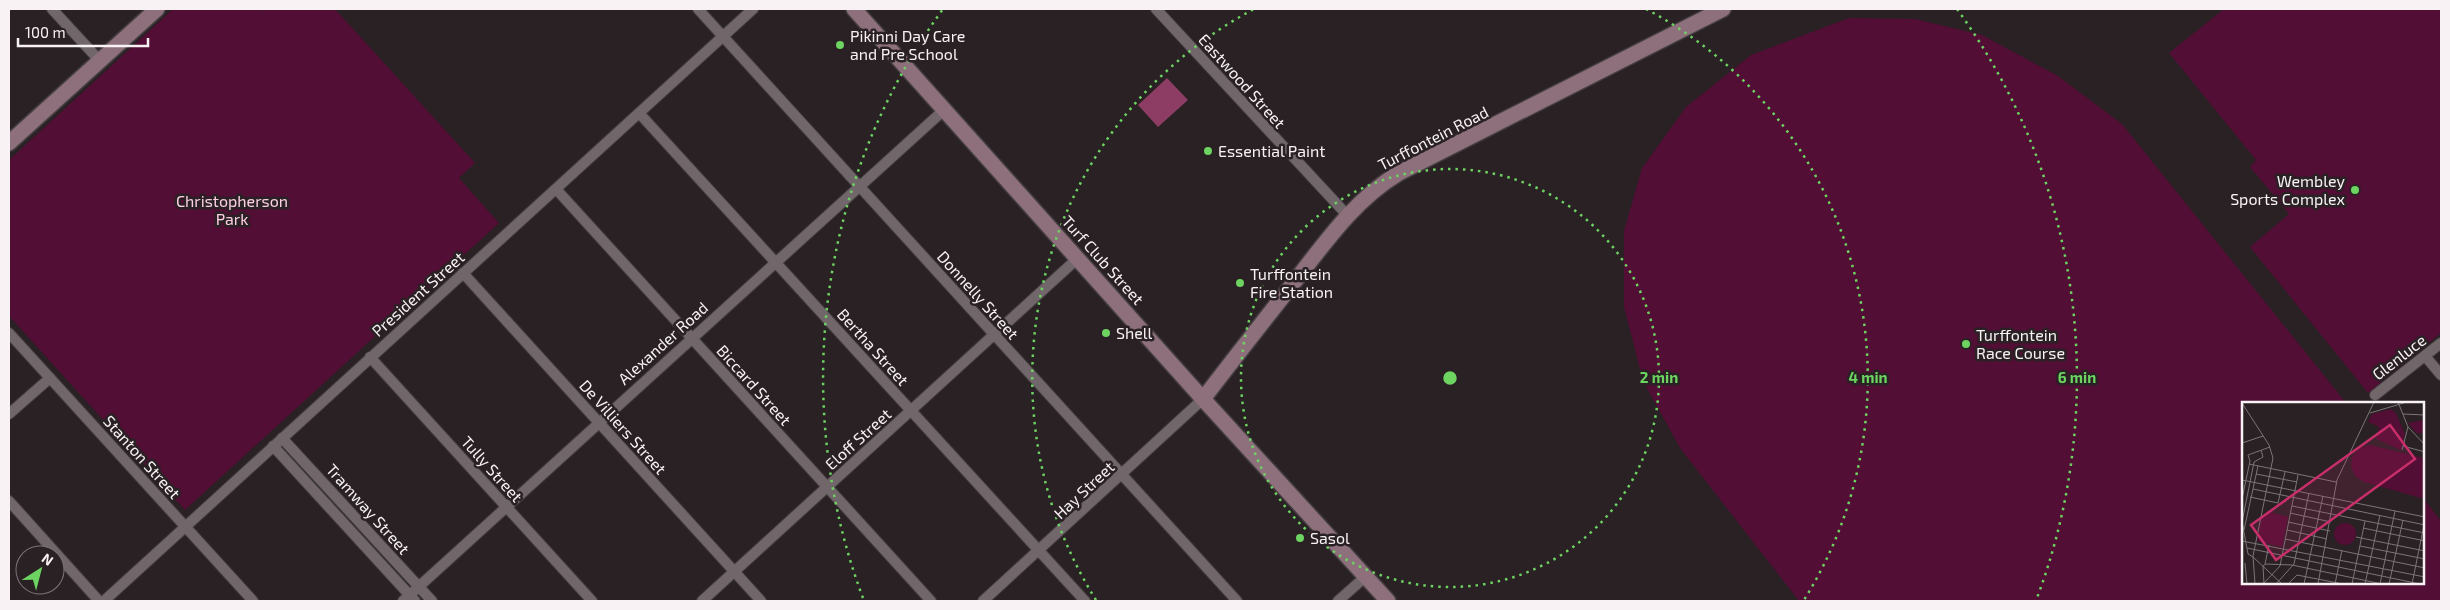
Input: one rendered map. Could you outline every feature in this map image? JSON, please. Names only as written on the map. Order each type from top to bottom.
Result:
[{"type":"street","points":[[52,9],[100,61]]},
{"type":"street","points":[[9,143],[157,9]]},
{"type":"street","name":"Donnelly Street","points":[[698,9],[1237,601]]},
{"type":"street","name":"President Street","points":[[104,601],[753,9]]},
{"type":"street","name":"Turf Club Street","points":[[854,9],[1203,399],[1388,601]]},
{"type":"street","name":"Eastwood Street","points":[[1156,9],[1348,216]]},
{"type":"street","name":"Turffontein Road","points":[[1203,399],[1348,216],[1375,188],[1399,173],[1723,9]]},
{"type":"street","name":"Alexander Road","points":[[409,599],[418,586],[944,109]]},
{"type":"street","name":"Bertha Street","points":[[639,113],[1085,601]]},
{"type":"street","name":"Biccard Street","points":[[556,189],[931,601]]},
{"type":"street","name":"Eloff Street","points":[[702,601],[1078,258]]},
{"type":"street","name":"De Villiers Street","points":[[463,273],[761,601]]},
{"type":"street","name":"Stanton Street","points":[[9,333],[253,601]]},
{"type":"street","name":"Glenluce","points":[[2375,395],[2441,343]]},
{"type":"street","points":[[2425,356],[2441,375]]},
{"type":"street","name":"Tully Street","points":[[370,358],[592,601]]},
{"type":"street","points":[[9,414],[50,378]]},
{"type":"street","name":"Hay Street","points":[[983,601],[1039,552],[1203,399]]},
{"type":"street","name":"Tramway Street","points":[[282,438],[432,601]]},
{"type":"street","name":"Tramway Street","points":[[273,446],[409,599]]},
{"type":"street","points":[[9,502],[98,601]]},
{"type":"street","points":[[340,520],[350,511]]},
{"type":"street","points":[[1338,601],[1365,577]]},
{"type":"green space","name":"Christopherson Park","points":[[173,9],[260,9],[262,11],[265,9],[335,9],[475,163],[459,178],[499,223],[185,510],[9,316],[9,160]]},
{"type":"green space","name":"Wembley Sports Complex","points":[[2224,9],[2441,9],[2441,333],[2368,393],[2250,247],[2289,214],[2250,167],[2256,160],[2169,53]]},
{"type":"green space","name":"Turffontein Race Course","points":[[1849,18],[1915,19],[1982,35],[2058,76],[2122,124],[2345,402],[2242,402],[2242,585],[2425,585],[2425,500],[2441,521],[2441,601],[1799,601],[1680,448],[1643,381],[1624,307],[1624,231],[1642,168],[1686,107],[1751,55]]},
{"type":"shaded area","points":[[1167,78],[1188,100],[1158,127],[1138,105]]},
{"type":"place","name":"Pikinni Day Care and Pre School","points":[[840,45]]},
{"type":"place","name":"Essential Paint","points":[[1208,151]]},
{"type":"place","name":"Wembley Sports Complex","points":[[2355,190]]},
{"type":"place","name":"Turffontein Fire Station","points":[[1240,283]]},
{"type":"place","name":"Shell","points":[[1106,333]]},
{"type":"place","name":"Turffontein Race Course","points":[[1966,344]]},
{"type":"place","name":"Sasol","points":[[1300,538]]}]
